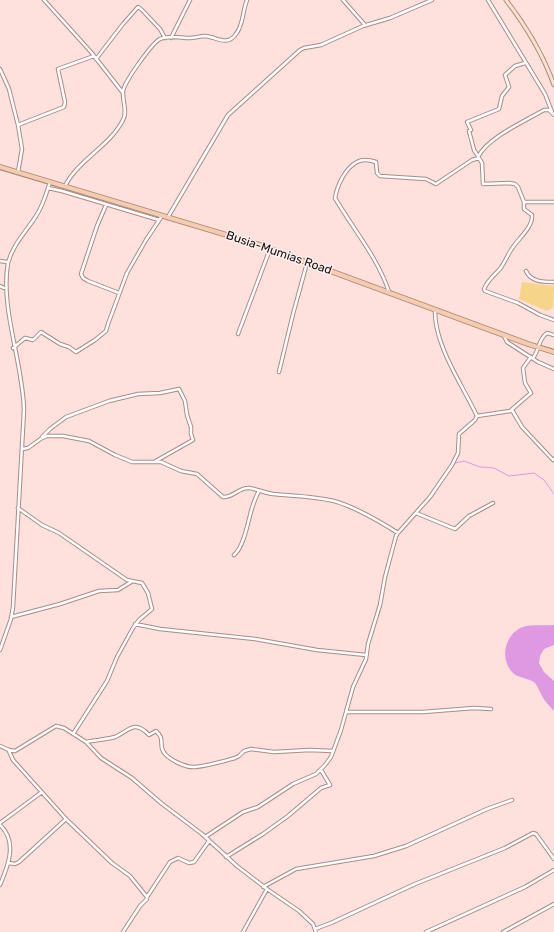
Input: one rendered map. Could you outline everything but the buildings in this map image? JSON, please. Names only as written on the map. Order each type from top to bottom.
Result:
[{"type":"highway","name":"Busia-Mumias Road","points":[[0,167],[84,192],[161,218],[168,217],[270,248],[435,310],[539,348],[554,352]]},
{"type":"main road","points":[[506,0],[535,44],[554,85]]},
{"type":"street","points":[[44,0],[95,58],[123,94]]},
{"type":"street","points":[[171,38],[190,0]]},
{"type":"street","points":[[65,186],[74,173],[107,141],[121,124],[125,114],[123,94],[126,84],[148,51],[156,42],[165,38],[192,38],[205,36],[223,41],[230,39],[236,34],[241,24],[247,0]]},
{"type":"street","points":[[343,0],[365,26]]},
{"type":"street","points":[[168,217],[221,126],[231,112],[302,49],[321,45],[432,0]]},
{"type":"street","points":[[488,0],[545,94],[554,115]]},
{"type":"street","points":[[18,124],[64,107],[65,102],[58,69],[95,58],[138,7],[141,8],[158,27],[165,38]]},
{"type":"street","points":[[525,63],[515,66],[505,75],[509,87],[502,96],[499,108],[467,122],[471,130],[469,131],[474,150],[482,163],[483,184],[515,184],[518,187],[524,202],[524,209],[531,213],[532,216],[531,222],[484,290],[518,303],[540,315],[554,320]]},
{"type":"street","points":[[0,68],[8,87],[22,145],[18,173]]},
{"type":"street","points":[[390,293],[376,262],[335,198],[344,175],[356,162],[371,160],[377,162],[377,173],[380,176],[426,179],[434,184],[437,184],[478,157],[490,143],[502,134],[544,110],[547,109],[552,112]]},
{"type":"street","points":[[0,650],[2,640],[11,617],[14,601],[24,402],[6,309],[4,277],[12,252],[40,210],[50,182]]},
{"type":"street","points":[[13,348],[26,337],[33,340],[42,332],[60,344],[75,351],[79,351],[96,340],[106,331],[128,271],[161,218],[106,205],[56,189],[48,188]]},
{"type":"street","points":[[82,198],[84,192]]},
{"type":"street","points":[[524,202],[554,202]]},
{"type":"street","points":[[106,205],[97,226],[81,274],[83,278],[88,281],[119,293]]},
{"type":"street","points":[[238,334],[270,248]]},
{"type":"street","points":[[0,261],[7,262]]},
{"type":"street","points":[[279,372],[292,314],[308,262]]},
{"type":"street","points":[[526,271],[529,276],[538,282],[554,282]]},
{"type":"street","points":[[0,286],[4,288]]},
{"type":"street","points":[[435,310],[436,323],[446,354],[477,416]]},
{"type":"street","points":[[504,335],[507,342],[542,364],[554,369]]},
{"type":"street","points":[[477,416],[512,410],[531,393],[524,381],[523,368],[538,352],[540,341],[544,335],[554,335]]},
{"type":"street","points":[[22,449],[28,448],[42,438],[50,429],[68,416],[109,401],[138,394],[160,393],[178,389],[185,401],[193,440],[153,462]]},
{"type":"street","points":[[512,410],[522,427],[554,460]]},
{"type":"street","points":[[205,836],[243,812],[258,807],[288,787],[313,776],[329,761],[334,751],[353,687],[365,662],[370,638],[382,598],[386,574],[398,533],[438,487],[455,461],[460,434],[475,420],[477,416]]},
{"type":"street","points":[[42,438],[47,436],[56,436],[89,441],[132,462],[163,463],[179,471],[199,475],[223,497],[230,496],[246,488],[272,494],[316,498],[339,503],[384,524],[398,533]]},
{"type":"street","points":[[234,554],[238,551],[242,542],[252,507],[259,491]]},
{"type":"street","points":[[416,513],[455,529],[468,516],[493,503]]},
{"type":"street","points":[[18,508],[33,519],[59,533],[83,551],[131,582]]},
{"type":"street","points":[[11,617],[60,604],[100,591],[118,590],[131,582],[140,582],[143,584],[148,593],[152,607],[151,610],[135,624],[117,657],[107,680],[73,734]]},
{"type":"street","points":[[135,624],[255,639],[317,650],[366,655]]},
{"type":"street","points":[[346,712],[424,712],[476,708],[491,709]]},
{"type":"street","points":[[0,746],[15,751],[56,726],[60,726],[86,742],[101,758],[132,778],[161,803],[205,836],[226,857],[267,889],[299,911],[311,921],[315,930],[415,884],[505,848],[534,833],[554,859]]},
{"type":"street","points":[[86,742],[113,737],[125,730],[133,728],[140,728],[149,735],[157,731],[162,738],[162,750],[168,757],[175,761],[194,767],[239,756],[243,751],[255,749],[274,752],[310,750],[334,751]]},
{"type":"street","points":[[9,750],[13,760],[66,819],[112,863],[130,876],[147,897]]},
{"type":"street","points":[[226,857],[263,834],[288,816],[321,788],[330,785],[321,770]]},
{"type":"street","points":[[0,885],[9,863],[10,848],[9,839],[5,830],[0,824],[42,792]]},
{"type":"street","points":[[263,886],[296,869],[374,856],[406,846],[475,814],[512,800]]},
{"type":"street","points":[[9,863],[19,862],[66,819]]},
{"type":"street","points":[[123,932],[140,906],[147,900],[147,897],[171,861],[177,858],[189,863],[194,862],[209,841]]},
{"type":"street","points":[[426,932],[525,887],[554,870]]},
{"type":"street","points":[[243,932],[267,889]]},
{"type":"street","points":[[503,932],[554,904]]},
{"type":"shaded area","points":[[522,282],[554,286],[553,307],[547,311],[519,299]]},
{"type":"shaded area","points":[[554,625],[554,645],[544,649],[540,656],[539,663],[544,672],[554,681],[554,711],[543,698],[535,683],[513,673],[506,661],[505,654],[508,640],[517,630],[530,626]]},
{"type":"waterway","points":[[455,463],[464,461],[480,467],[494,468],[509,476],[534,473],[544,480],[554,494]]}]
